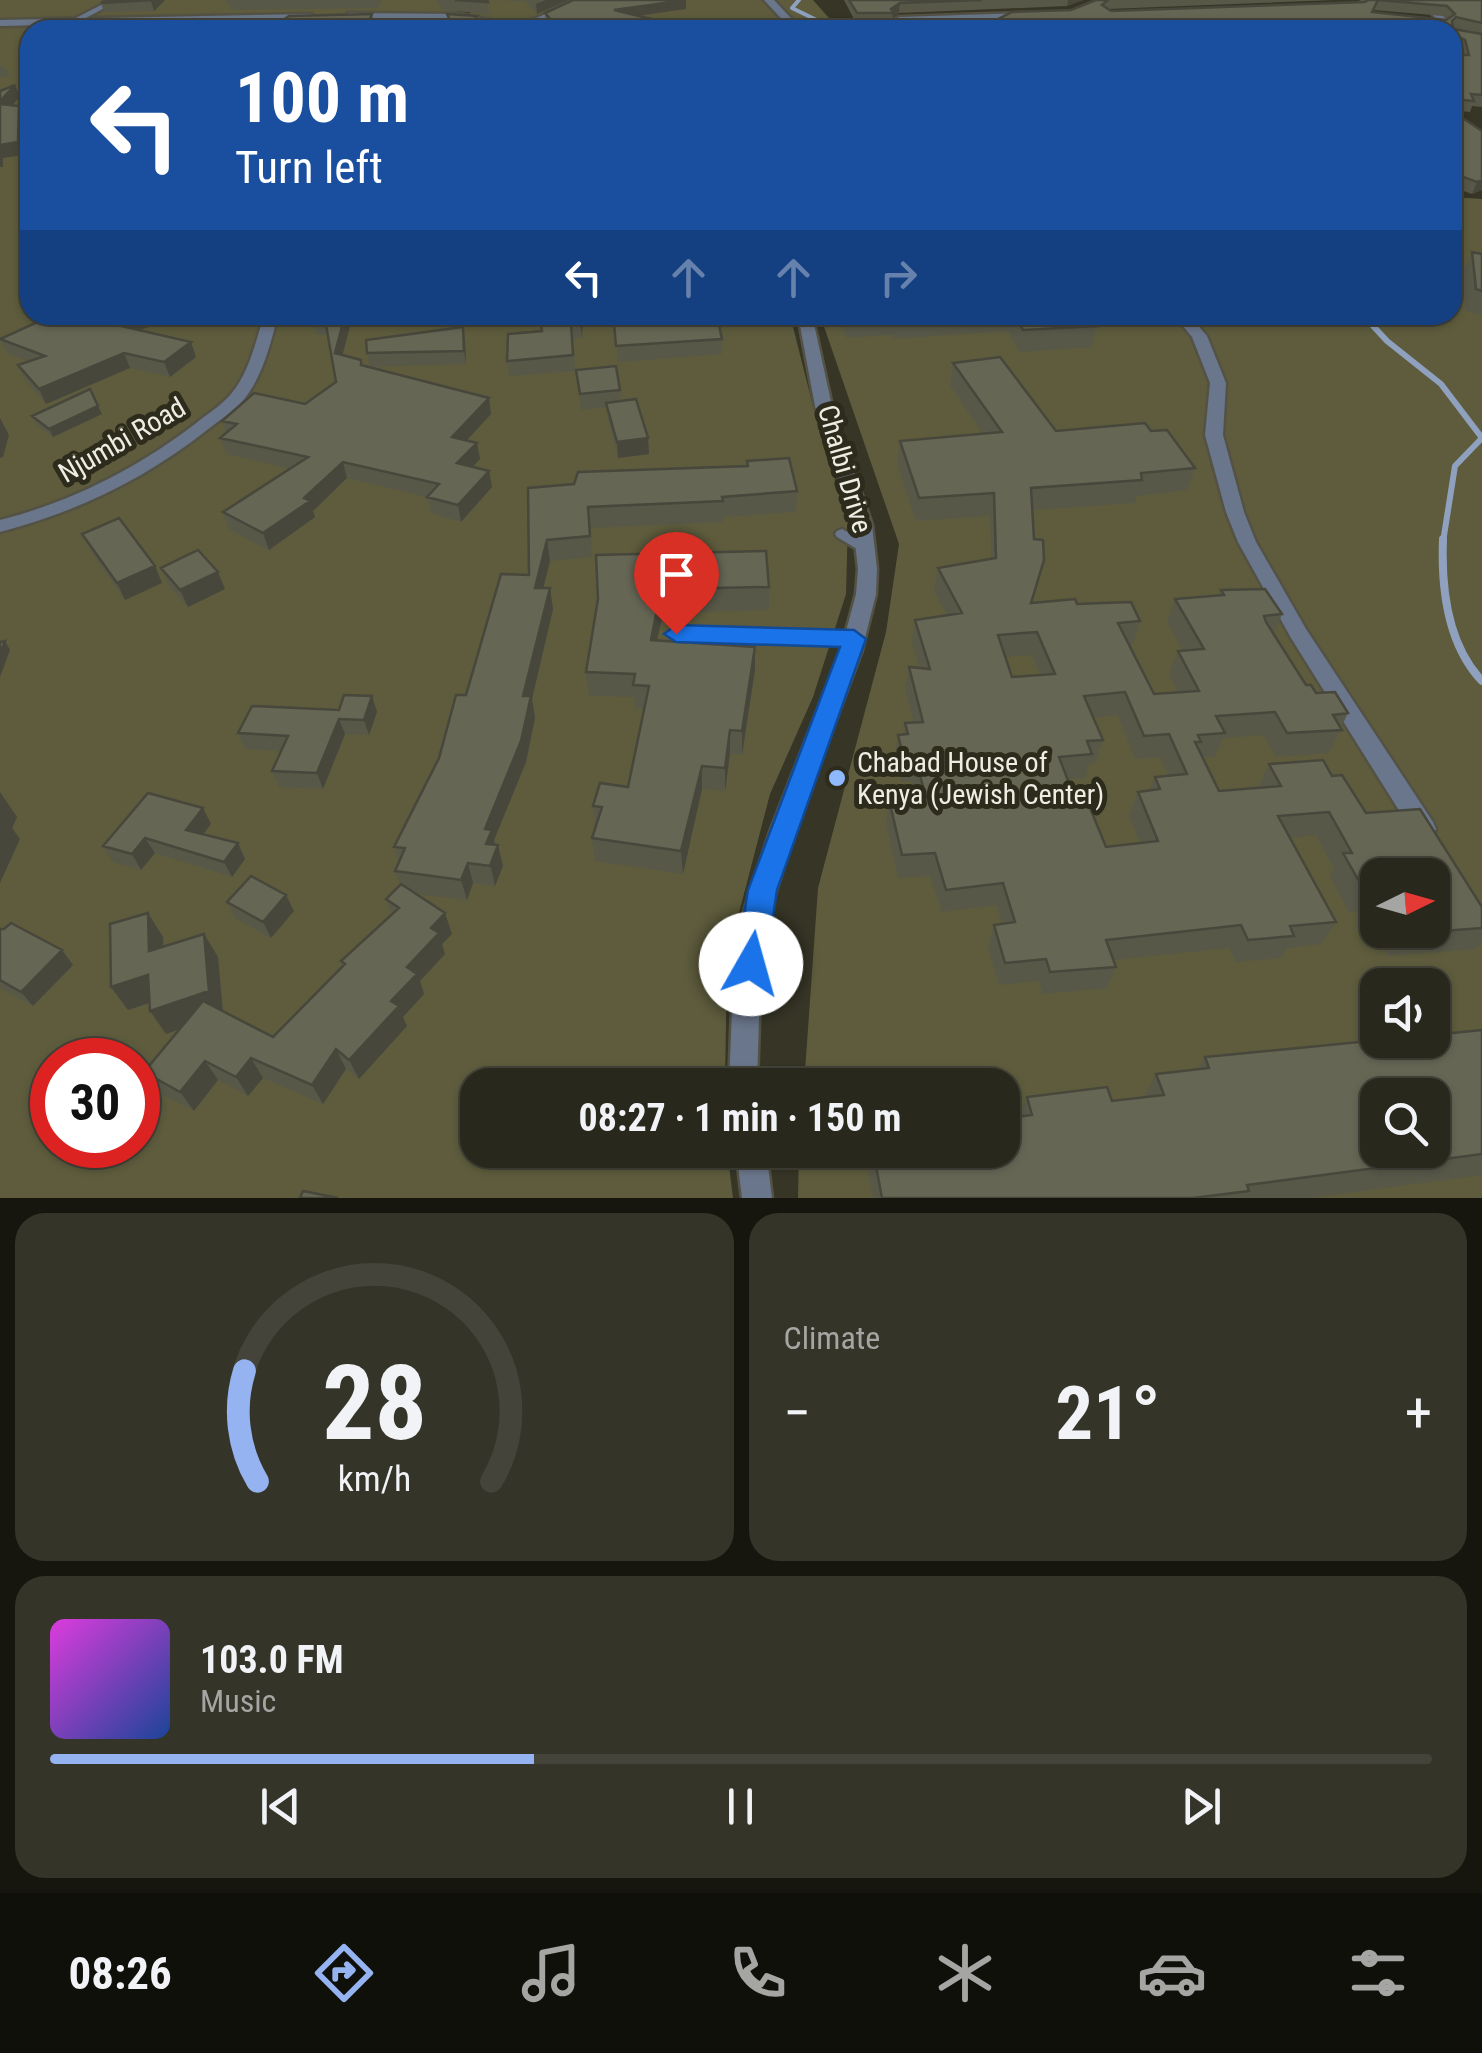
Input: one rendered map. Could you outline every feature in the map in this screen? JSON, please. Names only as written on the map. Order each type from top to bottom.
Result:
[{"type":"street","points":[[273,18],[285,0]]},
{"type":"street","points":[[348,16],[354,0]]},
{"type":"street","points":[[769,0],[788,20]]},
{"type":"street","points":[[235,20],[464,13],[495,20]]},
{"type":"street","points":[[899,20],[1042,15]]},
{"type":"street","name":"Njumbi Road","points":[[0,526],[39,518],[111,485],[203,426],[238,397],[268,325]]},
{"type":"street","name":"Chalbi Drive","points":[[744,1068],[754,926],[763,890],[866,596],[868,549],[863,513],[826,418],[808,325]]},
{"type":"street","points":[[1190,325],[1199,336],[1218,382],[1214,435],[1234,512],[1247,542],[1298,633],[1436,848]]},
{"type":"street","points":[[754,1168],[758,1198]]},
{"type":"lane","points":[[76,20],[116,0]]},
{"type":"lane","points":[[536,20],[585,0]]},
{"type":"lane","points":[[285,20],[288,17]]},
{"type":"lane","points":[[1005,20],[1009,17]]},
{"type":"lane","points":[[842,534],[868,549]]},
{"type":"lane","points":[[676,634],[854,639]]},
{"type":"shaded area","points":[[0,0],[467,0],[455,14],[458,20],[20,20],[20,325],[793,325],[820,434],[848,520],[846,594],[813,697],[770,794],[727,959],[725,1068],[460,1068],[460,1168],[729,1168],[733,1198],[0,1198]]},
{"type":"shaded area","points":[[481,0],[813,0],[834,20],[497,20],[468,15]]},
{"type":"shaded area","points":[[1462,198],[1482,199],[1482,1198],[798,1198],[799,1168],[1020,1168],[1020,1068],[805,1068],[818,888],[886,632],[899,544],[823,325],[1462,325]]},
{"type":"building","points":[[106,0],[152,0],[101,3]]},
{"type":"building","points":[[573,0],[686,0],[614,10],[656,20],[551,20],[545,13]]},
{"type":"building","points":[[849,0],[982,0],[900,3],[891,9],[893,13],[857,13]]},
{"type":"building","points":[[1096,0],[1108,0],[1102,5],[1111,11],[1378,0],[1372,12],[1446,20],[970,20],[998,19],[1012,12],[1071,10]]},
{"type":"building","points":[[1378,0],[1482,0],[1482,23],[1456,17],[1446,20],[1455,14],[1447,6]]},
{"type":"building","points":[[372,14],[370,20],[283,20],[289,16]]},
{"type":"building","points":[[447,14],[477,16],[473,20],[450,20]]},
{"type":"building","points":[[1462,31],[1482,34],[1482,95],[1471,94],[1474,101],[1462,100],[1462,55],[1469,55]]},
{"type":"building","points":[[15,85],[0,101],[0,91]]},
{"type":"building","points":[[0,104],[19,106],[18,142],[0,145]]},
{"type":"building","points":[[1462,118],[1482,131],[1482,180],[1462,177]]},
{"type":"building","points":[[1472,252],[1482,254],[1482,291],[1476,289]]},
{"type":"building","points":[[31,325],[116,325],[191,342],[164,362],[124,353],[39,389],[18,365],[45,356],[0,339]]},
{"type":"building","points":[[326,325],[342,325],[335,353],[361,360],[361,365],[489,398],[452,437],[477,443],[457,463],[489,471],[458,505],[427,497],[439,484],[343,462],[304,498],[310,501],[263,533],[223,512],[308,457],[220,438],[237,424],[222,421],[254,393],[305,404],[336,382]]},
{"type":"building","points":[[541,325],[571,325],[573,355],[507,361],[508,334],[542,331]]},
{"type":"building","points":[[614,325],[719,325],[722,339],[616,346]]},
{"type":"building","points":[[1020,325],[1097,326],[1023,330]]},
{"type":"building","points":[[463,327],[464,351],[367,353],[366,340]]},
{"type":"building","points":[[1000,357],[1056,431],[1145,423],[1151,431],[1167,430],[1195,468],[1141,473],[1142,480],[1031,488],[1034,539],[1043,540],[1044,560],[1031,603],[1075,599],[1077,604],[1131,602],[1140,621],[1118,623],[1154,694],[1199,691],[1178,651],[1204,649],[1175,599],[1224,595],[1221,590],[1265,589],[1282,614],[1264,616],[1266,622],[1306,685],[1311,685],[1316,693],[1335,692],[1348,713],[1333,715],[1342,730],[1287,733],[1275,712],[1216,716],[1225,733],[1198,735],[1201,742],[1195,742],[1219,791],[1281,786],[1269,764],[1323,760],[1332,776],[1342,775],[1366,813],[1420,809],[1482,907],[1482,928],[1450,930],[1450,858],[1360,858],[1360,883],[1343,853],[1352,853],[1329,812],[1278,816],[1336,922],[1290,926],[1294,936],[1248,940],[1241,925],[1106,940],[1116,967],[1050,972],[1046,959],[1005,963],[994,925],[1015,922],[1003,883],[946,890],[935,853],[902,855],[889,800],[926,797],[915,758],[904,759],[898,735],[908,734],[905,723],[923,722],[909,667],[930,669],[915,620],[962,613],[938,568],[996,558],[994,493],[919,498],[900,441],[1002,432],[953,363]],"holes":[[[1037,632],[1055,674],[1012,677],[998,635]],[[1125,692],[1144,736],[1169,734],[1187,774],[1155,777],[1160,789],[1138,792],[1158,841],[1106,847],[1086,798],[1075,799],[1059,757],[1092,754],[1087,741],[1103,740],[1084,696]]]},
{"type":"building","points":[[616,366],[620,390],[580,394],[576,370]]},
{"type":"building","points":[[90,389],[98,406],[49,429],[32,416]]},
{"type":"building","points":[[636,399],[648,438],[617,442],[606,403]]},
{"type":"building","points":[[789,458],[797,491],[722,497],[723,501],[588,507],[590,536],[547,540],[535,588],[550,588],[523,696],[531,696],[521,741],[485,829],[492,830],[486,844],[498,845],[490,866],[468,863],[461,880],[395,871],[405,848],[394,847],[439,758],[456,695],[466,695],[501,574],[529,575],[528,488],[574,484],[578,472],[748,466],[747,461]]},
{"type":"building","points":[[119,518],[155,566],[117,583],[82,534]]},
{"type":"building","points":[[198,550],[218,572],[180,590],[161,568]]},
{"type":"building","points":[[766,551],[769,587],[661,589],[651,640],[755,647],[742,731],[730,730],[725,768],[702,766],[681,851],[592,838],[602,807],[593,806],[600,783],[628,787],[649,686],[633,685],[635,674],[586,672],[598,599],[596,555]]},
{"type":"building","points":[[344,695],[372,696],[364,720],[339,719],[317,773],[272,771],[288,736],[238,733],[252,706],[339,710]]},
{"type":"building","points":[[148,793],[203,808],[186,830],[238,843],[224,862],[145,838],[132,854],[103,846]]},
{"type":"building","points":[[251,876],[286,895],[263,922],[227,902]]},
{"type":"building","points":[[401,884],[445,913],[431,928],[439,933],[407,967],[417,974],[391,1001],[399,1006],[349,1060],[336,1049],[312,1085],[251,1058],[236,1077],[205,1061],[180,1092],[160,1081],[160,1053],[203,1001],[273,1037],[345,964],[341,961],[399,908],[386,899]]},
{"type":"building","points":[[148,913],[149,951],[204,934],[209,991],[150,1011],[148,975],[111,987],[110,924]]},
{"type":"building","points":[[11,923],[62,950],[21,992],[0,980],[0,929]]},
{"type":"building","points":[[1482,1030],[1482,1154],[1450,1158],[1450,1078],[1360,1078],[1360,1168],[1376,1168],[1247,1185],[1249,1191],[1193,1198],[882,1198],[876,1168],[1020,1168],[1020,1117],[1032,1115],[1027,1097],[1107,1087],[1112,1101],[1164,1095],[1156,1074],[1209,1068],[1205,1057],[1360,1042],[1360,1058],[1450,1058],[1450,1033]]},
{"type":"building","points":[[303,1191],[338,1198],[300,1198]]},
{"type":"waterway","points":[[799,0],[792,8],[817,20]]},
{"type":"waterway","points":[[1372,325],[1441,384],[1482,438],[1455,466],[1443,542]]},
{"type":"waterway","points":[[1443,542],[1445,596],[1454,633],[1482,681]]},
{"type":"place","name":"Chabad House of Kenya (Jewish Center)","points":[[837,778]]},
{"type":"route","points":[[676,634],[854,639],[847,668],[763,890],[754,926],[751,964]]}]
